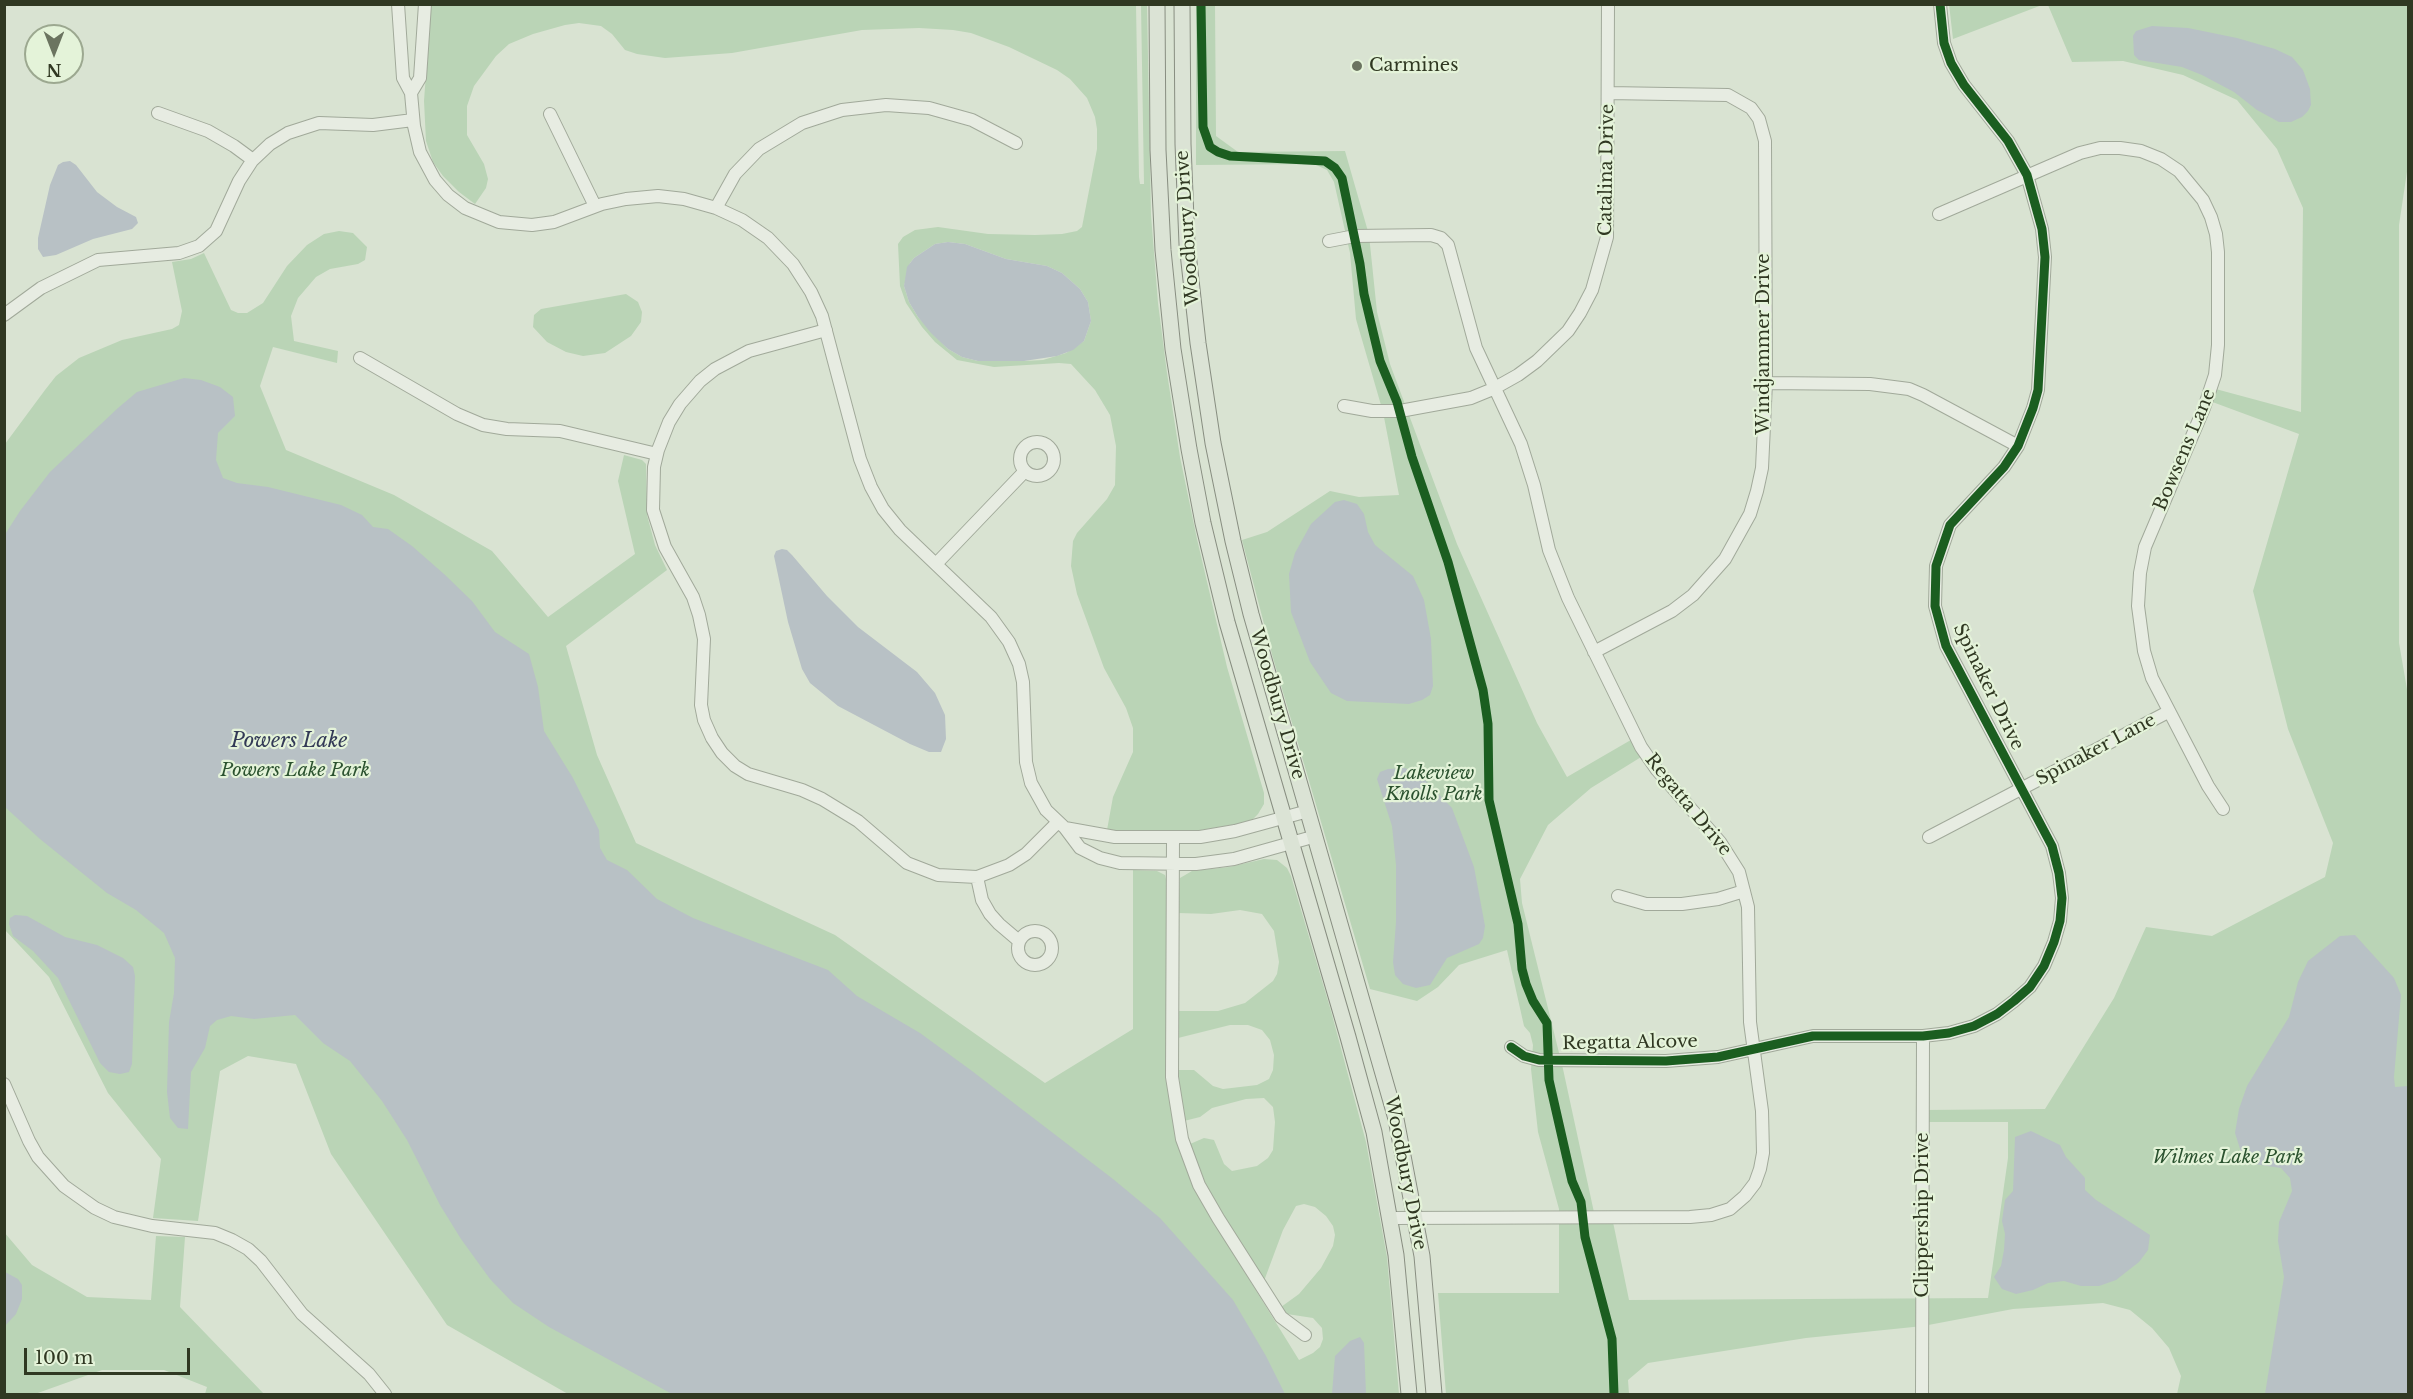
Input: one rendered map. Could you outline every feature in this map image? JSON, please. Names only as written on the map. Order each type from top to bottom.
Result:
[{"type":"main road","name":"Woodbury Drive","points":[[1157,4],[1158,150],[1162,225],[1170,325],[1183,416],[1217,580],[1361,1083],[1379,1157],[1391,1218],[1402,1305],[1409,1395]]},
{"type":"main road","name":"Woodbury Drive","points":[[1182,4],[1183,152],[1187,244],[1207,410],[1227,516],[1245,589],[1390,1094],[1416,1218],[1428,1306],[1434,1395]]},
{"type":"street","points":[[398,4],[403,78],[411,93],[413,120],[420,152],[432,176],[452,198],[479,215],[504,223],[532,225],[554,222],[595,206],[626,198],[658,196],[684,199],[716,208],[756,229],[783,253],[808,286],[826,330],[860,459],[871,487],[892,520],[995,621],[1012,648],[1023,686],[1028,773],[1041,802],[1080,848],[1104,859],[1129,864],[1173,865],[1226,861],[1316,836]]},
{"type":"street","points":[[411,93],[420,78],[424,4]]},
{"type":"street","name":"Catalina Drive","points":[[1344,406],[1372,411],[1400,411],[1452,403],[1493,389],[1518,375],[1553,346],[1580,313],[1592,290],[1607,237],[1608,4]]},
{"type":"street","name":"Spinaker Drive","points":[[1753,1051],[1813,1036],[1923,1036],[1949,1033],[1974,1026],[1997,1014],[2030,987],[2044,966],[2060,921],[2062,898],[2052,846],[1946,646],[1937,617],[1934,587],[1936,566],[1950,525],[2004,468],[2018,446],[2038,390],[2045,257],[2042,230],[2027,175],[2008,141],[1964,85],[1951,63],[1944,43],[1940,4]]},
{"type":"street","name":"Windjammer Drive","points":[[1594,652],[1672,611],[1693,595],[1725,559],[1750,514],[1757,491],[1763,451],[1766,384],[1765,141],[1758,119],[1751,108],[1728,95],[1608,93]]},
{"type":"street","points":[[716,208],[735,174],[759,149],[802,123],[842,110],[886,105],[936,109],[972,120],[1016,143]]},
{"type":"street","points":[[158,113],[208,131],[253,160]]},
{"type":"street","points":[[550,114],[595,206]]},
{"type":"street","points":[[5,314],[36,291],[98,260],[179,253],[200,246],[216,231],[239,181],[253,160],[279,138],[311,125],[332,122],[373,125],[413,120]]},
{"type":"street","name":"Bowsens Lane","points":[[1939,214],[2080,153],[2100,148],[2141,151],[2161,159],[2179,171],[2203,200],[2217,234],[2218,345],[2215,375],[2204,408],[2154,523],[2143,554],[2139,584],[2139,617],[2144,651],[2152,678],[2208,786],[2223,809]]},
{"type":"street","name":"Regatta Drive","points":[[1329,241],[1355,236],[1431,235],[1442,238],[1448,245],[1476,348],[1493,389],[1521,444],[1542,527],[1556,570],[1594,652],[1641,747],[1657,770],[1732,857],[1744,891],[1749,923],[1750,1022],[1761,1102],[1761,1161],[1755,1183],[1745,1196],[1730,1209],[1711,1215],[1690,1217],[1391,1218]]},
{"type":"street","points":[[826,330],[749,351],[711,372],[678,408],[665,432],[657,454],[653,477],[653,510],[665,547],[693,597],[699,615],[704,639],[701,705],[711,738],[735,766],[748,774],[802,790],[840,809],[890,850],[921,870],[938,875],[977,876],[1009,865],[1061,825]]},
{"type":"street","points":[[360,358],[457,414],[483,425],[507,429],[560,431],[657,454]]},
{"type":"street","points":[[1766,384],[1879,384],[1909,389],[1923,394],[2018,446]]},
{"type":"street","points":[[936,564],[1025,471]]},
{"type":"street","name":"Spinaker Lane","points":[[1929,837],[2168,712]]},
{"type":"street","points":[[1061,825],[1110,837],[1173,837],[1224,834],[1308,811]]},
{"type":"street","points":[[1173,837],[1172,1077],[1184,1146],[1207,1199],[1281,1317],[1305,1335]]},
{"type":"street","points":[[977,876],[982,900],[990,914],[1019,941]]},
{"type":"street","points":[[1618,896],[1646,904],[1682,904],[1718,899],[1744,891]]},
{"type":"street","name":"Clippership Drive","points":[[1922,1395],[1923,1036]]},
{"type":"street","name":"Regatta Alcove","points":[[1511,1047],[1528,1058],[1548,1060],[1666,1061],[1718,1057],[1753,1051]]},
{"type":"street","points":[[4,1084],[33,1149],[64,1186],[95,1208],[114,1217],[152,1226],[215,1233],[248,1249],[261,1261],[302,1314],[369,1374],[385,1395]]},
{"type":"green space","points":[[431,4],[1136,5],[1139,177],[1140,184],[1144,184],[1141,5],[1147,5],[1151,215],[1158,303],[1167,373],[1180,457],[1197,539],[1227,667],[1264,793],[1264,804],[1258,814],[1252,820],[1243,823],[1201,830],[1107,830],[1113,797],[1133,752],[1133,728],[1126,708],[1104,668],[1077,594],[1071,566],[1073,541],[1077,533],[1107,499],[1115,485],[1116,446],[1110,415],[1095,390],[1071,364],[994,367],[957,360],[935,342],[922,327],[906,303],[900,286],[898,244],[903,237],[915,230],[938,227],[988,234],[1035,235],[1062,234],[1077,231],[1082,227],[1097,149],[1097,129],[1087,98],[1070,79],[1057,70],[1009,47],[971,33],[953,30],[919,28],[862,30],[732,53],[665,58],[625,50],[612,34],[601,26],[579,23],[565,25],[509,44],[496,56],[474,86],[467,106],[467,135],[484,164],[488,179],[486,188],[475,204],[443,176],[433,162],[426,141],[424,101]],"holes":[[[948,242],[965,244],[1006,259],[1047,266],[1062,273],[1080,289],[1088,302],[1091,321],[1084,341],[1066,353],[1043,360],[978,361],[962,357],[948,349],[918,317],[909,302],[904,286],[910,263],[914,258],[935,244]]]},
{"type":"green space","points":[[1949,4],[2042,4],[2042,5],[1953,39]]},
{"type":"green space","name":"Wilmes Lake Park","points":[[1196,5],[1215,5],[1216,136],[1238,152],[1345,151],[1369,235],[1377,312],[1390,364],[1457,544],[1537,723],[1567,777],[1636,737],[1646,754],[1591,788],[1548,825],[1520,879],[1522,903],[1563,1069],[1595,1217],[1612,1217],[1629,1300],[1988,1298],[2008,1158],[2008,1122],[1923,1122],[1923,1110],[2045,1109],[2114,998],[2146,927],[2212,936],[2325,877],[2333,843],[2288,729],[2253,591],[2299,434],[2207,400],[2212,388],[2301,412],[2303,208],[2277,149],[2237,100],[2183,75],[2123,61],[2072,62],[2048,5],[2408,5],[2408,165],[2399,225],[2399,643],[2408,695],[2408,1394],[2177,1394],[2181,1376],[2169,1348],[2152,1328],[2130,1310],[2103,1303],[2013,1309],[1923,1326],[1806,1338],[1648,1363],[1628,1380],[1629,1394],[1446,1394],[1438,1293],[1559,1293],[1559,1209],[1538,1132],[1531,1069],[1533,1045],[1530,1033],[1524,1026],[1507,950],[1459,965],[1438,987],[1417,1001],[1370,989],[1273,658],[1242,540],[1267,532],[1330,491],[1359,497],[1399,495],[1383,412],[1356,319],[1350,253],[1334,182],[1327,170],[1314,164],[1196,165]]},
{"type":"green space","name":"Powers Lake","points":[[339,231],[353,233],[367,247],[365,260],[358,264],[330,269],[316,277],[298,298],[291,316],[294,341],[338,351],[337,363],[273,347],[260,386],[286,450],[394,495],[492,551],[548,617],[635,554],[618,481],[624,455],[642,460],[646,464],[647,515],[655,545],[667,570],[566,646],[597,755],[636,843],[835,935],[1045,1083],[1133,1029],[1133,870],[1157,871],[1165,875],[1167,883],[1167,1085],[1178,1147],[1205,1208],[1299,1360],[1320,1347],[1323,1339],[1322,1328],[1313,1318],[1287,1314],[1281,1307],[1299,1294],[1321,1268],[1333,1246],[1335,1235],[1333,1226],[1315,1207],[1304,1204],[1296,1206],[1283,1230],[1264,1281],[1209,1192],[1190,1144],[1204,1138],[1214,1140],[1224,1164],[1232,1171],[1257,1166],[1268,1158],[1273,1150],[1275,1122],[1273,1107],[1264,1098],[1246,1099],[1212,1108],[1200,1117],[1184,1121],[1178,1070],[1194,1070],[1213,1086],[1223,1089],[1257,1085],[1269,1079],[1273,1070],[1274,1055],[1270,1040],[1262,1030],[1248,1025],[1230,1025],[1178,1038],[1178,1011],[1218,1011],[1245,1003],[1273,981],[1279,962],[1274,931],[1262,914],[1240,910],[1211,914],[1178,913],[1180,878],[1192,871],[1229,867],[1264,859],[1277,860],[1287,868],[1331,1011],[1366,1142],[1387,1257],[1399,1394],[568,1394],[447,1325],[331,1154],[296,1064],[248,1056],[220,1071],[198,1221],[153,1218],[161,1159],[108,1093],[49,977],[5,930],[5,444],[56,376],[79,358],[122,340],[172,329],[179,325],[182,311],[172,262],[191,259],[204,253],[231,310],[247,313],[263,303],[287,266],[307,245],[324,234]]},
{"type":"green space","points":[[626,294],[638,302],[642,312],[641,322],[631,336],[605,353],[583,356],[566,352],[547,342],[533,327],[534,315],[541,309]]},
{"type":"green space","points":[[4,1232],[32,1265],[87,1297],[151,1300],[156,1236],[185,1237],[180,1307],[264,1394],[205,1394],[207,1387],[164,1370],[102,1370],[35,1394],[5,1394]]},
{"type":"water","points":[[2152,26],[2188,28],[2237,38],[2275,49],[2292,57],[2303,70],[2310,89],[2311,105],[2308,111],[2291,122],[2279,122],[2257,110],[2234,92],[2202,75],[2182,67],[2139,60],[2134,55],[2133,36],[2136,31]]},
{"type":"water","points":[[70,161],[76,165],[97,192],[117,207],[136,217],[138,223],[132,229],[93,239],[56,255],[43,257],[38,249],[38,238],[50,185],[58,165]]},
{"type":"water","points":[[948,242],[965,244],[1006,259],[1047,266],[1062,273],[1080,289],[1088,302],[1091,321],[1084,341],[1073,350],[1057,356],[1024,361],[978,361],[962,357],[948,349],[918,317],[909,302],[904,286],[907,267],[914,258],[935,244]]},
{"type":"water","name":"Powers Lake","points":[[184,378],[201,380],[220,387],[233,397],[235,416],[218,433],[216,460],[223,478],[341,505],[362,515],[373,527],[388,529],[444,574],[472,601],[495,632],[529,654],[538,687],[544,731],[573,778],[599,830],[600,848],[607,860],[627,870],[657,899],[693,918],[828,970],[857,996],[920,1033],[1113,1179],[1160,1218],[1233,1300],[1285,1394],[672,1394],[549,1327],[513,1303],[490,1279],[461,1239],[440,1205],[407,1140],[382,1101],[350,1061],[323,1043],[295,1015],[254,1019],[231,1016],[217,1020],[210,1026],[205,1048],[191,1072],[188,1129],[178,1128],[170,1118],[167,1092],[169,1022],[174,993],[175,958],[164,933],[136,910],[107,893],[40,839],[5,807],[4,536],[50,472],[118,408],[137,392]]},
{"type":"water","points":[[1344,500],[1357,504],[1364,514],[1368,532],[1375,545],[1413,576],[1424,600],[1431,639],[1433,686],[1430,695],[1422,700],[1409,704],[1347,701],[1331,693],[1310,662],[1291,612],[1289,574],[1295,553],[1311,524],[1335,502]]},
{"type":"water","points":[[782,549],[792,555],[827,596],[858,627],[917,672],[935,693],[945,715],[946,739],[941,752],[929,752],[910,744],[838,706],[810,683],[802,669],[788,622],[774,556],[776,551]]},
{"type":"water","points":[[1405,768],[1421,776],[1452,808],[1474,867],[1485,926],[1483,938],[1479,944],[1447,958],[1430,985],[1416,988],[1403,984],[1395,975],[1393,962],[1396,865],[1392,826],[1377,779],[1380,772]]},
{"type":"water","points":[[15,915],[27,916],[65,937],[97,945],[123,958],[133,967],[135,976],[132,1064],[129,1072],[120,1074],[109,1072],[100,1063],[58,978],[33,951],[13,936],[9,924],[10,918]]},
{"type":"water","points":[[2355,935],[2394,978],[2401,995],[2394,1077],[2395,1087],[2408,1086],[2408,1394],[2265,1394],[2284,1277],[2278,1241],[2279,1222],[2292,1191],[2290,1178],[2281,1168],[2254,1164],[2242,1155],[2235,1133],[2239,1109],[2247,1086],[2289,1017],[2298,982],[2308,961],[2340,936]]},
{"type":"water","points":[[2031,1131],[2060,1145],[2066,1157],[2085,1178],[2085,1190],[2096,1200],[2150,1235],[2148,1250],[2139,1262],[2116,1280],[2099,1286],[2081,1286],[2064,1281],[2048,1283],[2016,1294],[2002,1289],[1994,1277],[2001,1266],[2004,1250],[2005,1234],[2002,1221],[2005,1200],[2013,1191],[2015,1137]]},
{"type":"water","points":[[5,1272],[18,1279],[22,1285],[22,1299],[16,1314],[5,1326]]},
{"type":"water","points":[[1360,1337],[1364,1343],[1366,1394],[1332,1394],[1335,1356],[1350,1341]]},
{"type":"cycle path","points":[[1201,4],[1203,127],[1210,147],[1230,156],[1325,161],[1335,168],[1342,178],[1364,294],[1380,361],[1397,402],[1412,457],[1448,562],[1483,690],[1488,724],[1489,800],[1518,924],[1522,969],[1533,1001],[1547,1023],[1549,1080],[1572,1181],[1581,1202],[1585,1237],[1612,1339],[1614,1394]]},
{"type":"cycle path","points":[[1511,1047],[1524,1056],[1539,1060],[1666,1061],[1718,1057],[1813,1036],[1923,1036],[1949,1033],[1974,1026],[1997,1014],[2014,1001],[2030,987],[2044,966],[2054,942],[2060,921],[2062,898],[2052,846],[1946,646],[1935,606],[1936,566],[1950,525],[2004,467],[2018,446],[2033,408],[2038,390],[2045,257],[2042,229],[2027,175],[2008,141],[1964,85],[1951,63],[1944,43],[1940,4]]},
{"type":"place","name":"Carmines","points":[[1357,66]]},
{"type":"park label","name":"Powers Lake Park","points":[[295,771]]},
{"type":"park label","name":"Lakeview Knolls Park","points":[[1434,784]]}]
